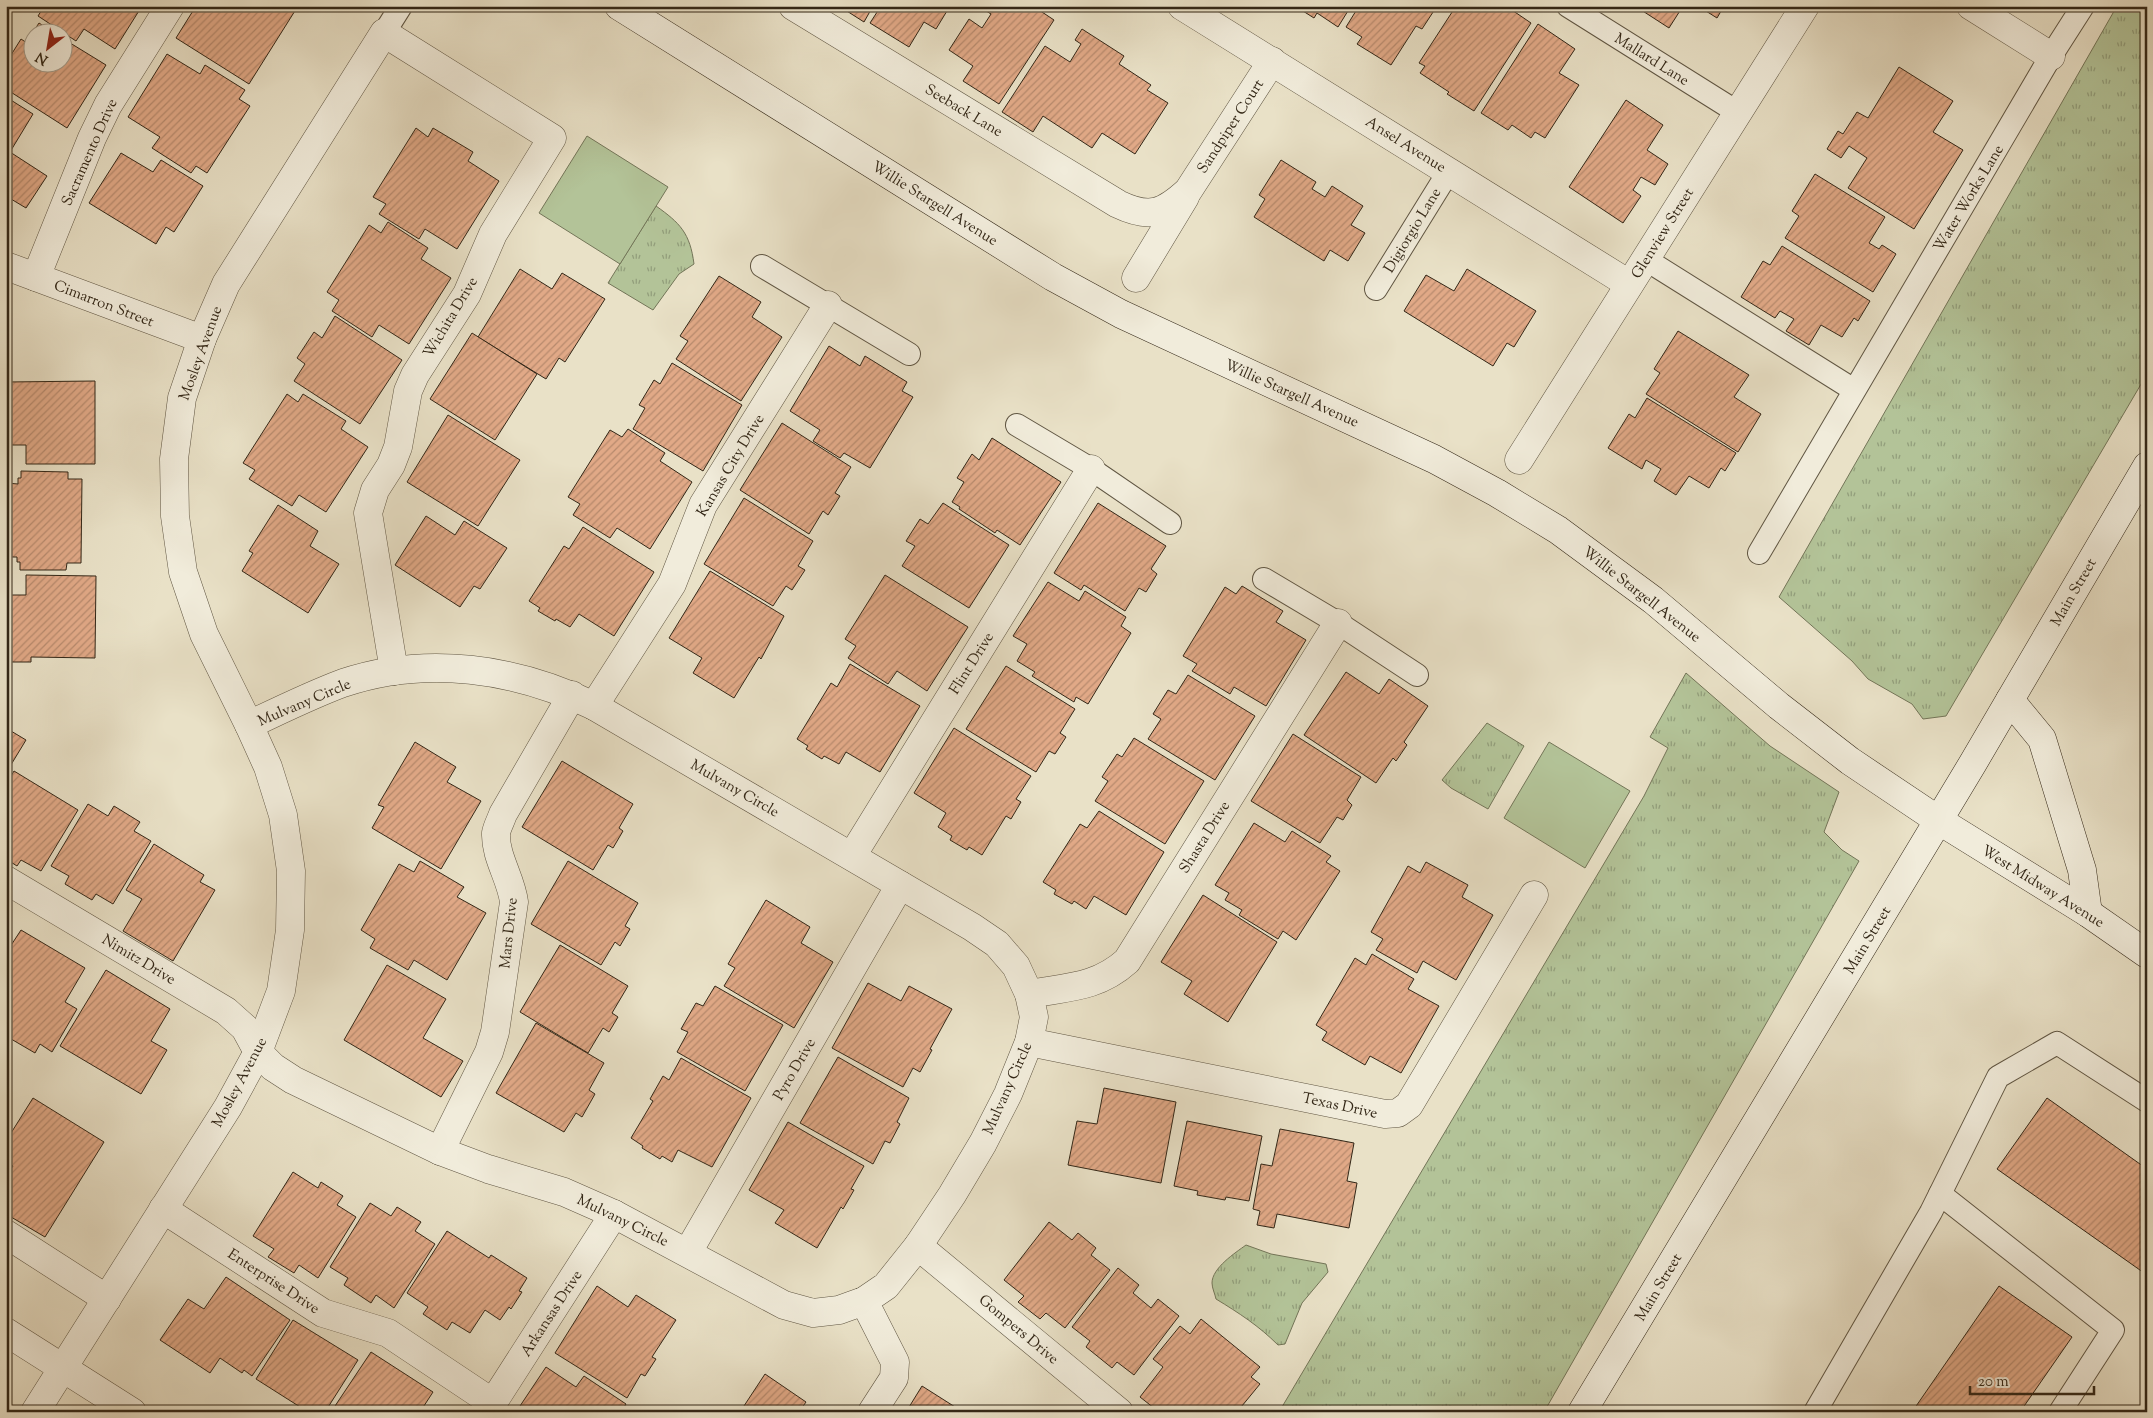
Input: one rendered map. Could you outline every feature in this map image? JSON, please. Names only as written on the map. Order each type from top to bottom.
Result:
[{"type":"street","name":"Sacramento Drive","points":[[36,277],[92,138],[108,105],[170,6]]},
{"type":"street","name":"Willie Stargell Avenue","points":[[619,6],[1053,277],[1121,314],[1434,459],[1497,493],[1558,530],[1654,600],[1779,706],[1850,761],[1938,820]]},
{"type":"street","name":"Seeback Lane","points":[[793,6],[1110,199],[1136,212]]},
{"type":"street","name":"Ansel Avenue","points":[[1182,6],[1630,284]]},
{"type":"street","name":"Glenview Street","points":[[1519,460],[1805,6]]},
{"type":"street","points":[[1971,6],[2051,56]]},
{"type":"street","name":"Mosley Avenue","points":[[35,1412],[228,1107],[258,1052],[280,991],[290,930],[291,871],[283,815],[268,767],[204,634],[183,572],[175,516],[174,460],[182,398],[202,339],[226,284],[384,34]]},
{"type":"street","name":"Wichita Drive","points":[[384,34],[552,138],[494,234],[467,294],[415,375],[408,391],[398,447],[391,465],[375,490],[368,513],[394,671]]},
{"type":"street","name":"Sandpiper Court","points":[[1136,278],[1188,192],[1272,61]]},
{"type":"street","name":"Sandpiper Court","points":[[1136,212],[1157,212],[1173,204],[1188,192]]},
{"type":"street","name":"Cimarron Street","points":[[6,266],[202,339]]},
{"type":"street","name":"Kansas City Drive","points":[[583,700],[672,584],[703,505],[828,305]]},
{"type":"street","name":"Main Street","points":[[1582,1412],[2010,700],[2147,466]]},
{"type":"street","name":"Flint Drive","points":[[852,856],[1091,469]]},
{"type":"street","name":"Shasta Drive","points":[[1029,994],[1096,982],[1113,973],[1127,961],[1338,623]]},
{"type":"street","name":"Mulvany Circle","points":[[249,725],[296,702],[344,683],[394,671],[451,667],[510,675],[583,700],[852,856],[972,927],[997,944],[1016,966],[1029,994],[1034,1017],[1029,1042],[1008,1094],[983,1143],[918,1246],[886,1286],[864,1300],[839,1310],[812,1314],[777,1302],[688,1252],[614,1214],[564,1192],[488,1169],[440,1151],[293,1080],[272,1067],[258,1052]]},
{"type":"street","name":"Mars Drive","points":[[440,1151],[489,1052],[495,1032],[514,902],[512,888],[498,852],[496,832],[503,814],[583,700]]},
{"type":"street","points":[[2010,700],[2042,739],[2082,870],[2088,913]]},
{"type":"street","name":"West Midway Avenue","points":[[1938,820],[2088,913],[2147,954]]},
{"type":"street","name":"Nimitz Drive","points":[[6,880],[226,1011],[245,1028],[258,1052]]},
{"type":"street","name":"Pyro Drive","points":[[688,1252],[900,885]]},
{"type":"street","name":"Texas Drive","points":[[1029,1042],[1385,1114],[1398,1113],[1409,1105],[1534,895]]},
{"type":"street","name":"Enterprise Drive","points":[[164,1209],[323,1313],[388,1334],[490,1407]]},
{"type":"street","name":"Arkansas Drive","points":[[490,1407],[614,1214]]},
{"type":"street","points":[[6,1234],[107,1299]]},
{"type":"street","name":"Gompers Drive","points":[[918,1246],[1119,1412]]},
{"type":"street","points":[[864,1300],[895,1362],[894,1378],[872,1412]]},
{"type":"street","points":[[6,1332],[132,1412]]},
{"type":"lane","name":"Mosley Avenue","points":[[384,34],[401,6]]},
{"type":"lane","name":"Mallard Lane","points":[[1568,6],[1737,112]]},
{"type":"lane","name":"Water Works Lane","points":[[1759,553],[2051,56],[2083,6]]},
{"type":"lane","name":"Digiorgio Lane","points":[[1376,290],[1448,171]]},
{"type":"lane","points":[[1645,259],[1854,390]]},
{"type":"lane","points":[[762,266],[909,354]]},
{"type":"lane","points":[[1017,425],[1091,469],[1170,523]]},
{"type":"lane","points":[[1264,579],[1338,623],[1416,675]]},
{"type":"lane","points":[[1815,1412],[1940,1194],[1998,1078],[2056,1043],[2147,1101]]},
{"type":"lane","points":[[1940,1194],[2113,1330],[2060,1412]]},
{"type":"green space","points":[[2117,6],[2147,6],[2147,374],[1946,716],[1923,719],[1912,704],[1868,679],[1852,661],[1779,597]]},
{"type":"green space","points":[[587,136],[668,187],[620,264],[539,213]]},
{"type":"green space","points":[[656,206],[678,224],[687,237],[694,264],[679,274],[653,310],[608,283]]},
{"type":"green space","points":[[1686,673],[1770,746],[1839,792],[1824,832],[1842,850],[1859,861],[1544,1412],[1279,1412],[1644,796],[1668,748],[1650,737]]},
{"type":"green space","points":[[1487,723],[1524,746],[1488,809],[1451,788],[1442,780]]},
{"type":"green space","points":[[1549,742],[1630,791],[1585,868],[1504,818]]},
{"type":"green space","points":[[1246,1245],[1271,1254],[1326,1264],[1328,1272],[1302,1303],[1285,1344],[1278,1345],[1248,1320],[1216,1299],[1212,1287],[1213,1277],[1225,1261]]},
{"type":"building","points":[[41,6],[142,6],[115,49],[84,29],[76,41],[72,38],[72,22],[47,22],[38,16],[43,8]]},
{"type":"building","points":[[196,6],[298,6],[249,84],[176,38]]},
{"type":"building","points":[[839,6],[873,6],[864,22]]},
{"type":"building","points":[[881,6],[950,6],[936,29],[924,22],[909,47],[870,23]]},
{"type":"building","points":[[984,6],[1033,6],[1054,20],[999,104],[963,81],[973,66],[949,50],[969,19],[982,28],[991,14],[983,9]]},
{"type":"building","points":[[1295,6],[1351,6],[1338,27],[1317,13],[1314,18]]},
{"type":"building","points":[[1359,6],[1437,6],[1422,29],[1416,26],[1391,65],[1357,44],[1362,37],[1346,27]]},
{"type":"building","points":[[1456,6],[1506,6],[1531,23],[1474,111],[1447,94],[1449,92],[1420,73],[1425,66],[1419,63]]},
{"type":"building","points":[[1635,6],[1683,6],[1669,28]]},
{"type":"building","points":[[1698,6],[1724,6],[1717,18]]},
{"type":"building","points":[[1538,24],[1575,49],[1559,73],[1579,85],[1545,138],[1535,132],[1531,138],[1512,125],[1508,130],[1481,113]]},
{"type":"building","points":[[1082,29],[1124,56],[1119,64],[1151,85],[1147,90],[1168,103],[1135,154],[1102,133],[1092,148],[1043,116],[1033,132],[1002,112],[1045,46],[1070,62],[1081,44],[1075,40]]},
{"type":"building","points":[[21,39],[22,72],[72,72],[72,44],[106,65],[67,128],[6,89],[6,76],[12,67],[6,63]]},
{"type":"building","points":[[167,54],[200,74],[205,65],[245,90],[239,99],[250,106],[207,173],[196,166],[191,173],[152,148],[160,137],[128,117]]},
{"type":"building","points":[[1899,67],[1953,101],[1933,132],[1963,150],[1914,229],[1848,188],[1867,158],[1849,146],[1841,158],[1827,149],[1838,131],[1843,134],[1857,112],[1868,118]]},
{"type":"building","points":[[6,97],[33,114],[10,152],[47,176],[26,208],[6,196]]},
{"type":"building","points":[[1626,100],[1663,125],[1647,150],[1668,164],[1655,185],[1641,177],[1633,190],[1641,196],[1623,223],[1569,187]]},
{"type":"building","points":[[416,128],[428,137],[433,128],[473,152],[468,161],[499,181],[457,249],[425,229],[419,239],[379,214],[386,204],[373,197]]},
{"type":"building","points":[[121,153],[153,172],[161,160],[203,186],[174,232],[166,227],[156,244],[89,203]]},
{"type":"building","points":[[1281,160],[1316,182],[1312,189],[1325,197],[1332,186],[1363,206],[1351,225],[1365,233],[1348,261],[1330,250],[1324,261],[1254,217],[1265,199],[1259,195]]},
{"type":"building","points":[[1815,174],[1885,217],[1869,243],[1879,249],[1882,245],[1896,254],[1873,292],[1785,238],[1799,216],[1792,211]]},
{"type":"building","points":[[388,222],[428,248],[421,259],[451,278],[409,344],[379,325],[372,337],[332,311],[339,300],[327,292],[369,225],[381,233]]},
{"type":"building","points":[[1782,246],[1870,301],[1858,321],[1854,318],[1842,337],[1821,325],[1809,345],[1786,331],[1794,319],[1780,311],[1775,318],[1741,297],[1763,261],[1770,265]]},
{"type":"building","points":[[520,269],[552,289],[562,273],[605,299],[565,362],[559,358],[546,379],[478,337]]},
{"type":"building","points":[[1467,269],[1536,311],[1514,347],[1507,343],[1493,366],[1404,311],[1426,275],[1454,291]]},
{"type":"building","points":[[719,276],[761,302],[752,317],[782,337],[741,401],[676,359],[688,341],[680,336]]},
{"type":"building","points":[[335,316],[402,360],[360,424],[294,381],[305,364],[297,358],[314,332],[322,338]]},
{"type":"building","points":[[1678,331],[1749,375],[1734,397],[1761,414],[1738,452],[1646,394],[1660,373],[1654,369]]},
{"type":"building","points":[[472,333],[537,374],[495,440],[430,399]]},
{"type":"building","points":[[829,346],[860,366],[865,356],[907,382],[902,391],[913,397],[870,468],[844,453],[840,458],[813,441],[820,430],[790,411]]},
{"type":"building","points":[[672,363],[742,405],[703,471],[633,429],[645,408],[639,405],[654,380],[660,384]]},
{"type":"building","points":[[95,381],[95,464],[26,464],[26,445],[10,445],[9,420],[6,420],[6,382]]},
{"type":"building","points":[[287,394],[298,402],[303,394],[346,421],[341,429],[368,447],[326,512],[299,495],[292,506],[249,479],[255,470],[243,463]]},
{"type":"building","points":[[1647,398],[1736,453],[1725,471],[1721,468],[1709,488],[1689,476],[1676,495],[1654,481],[1661,469],[1646,460],[1642,469],[1608,448],[1629,414],[1635,418]]},
{"type":"building","points":[[448,415],[520,460],[478,526],[407,482]]},
{"type":"building","points":[[782,423],[851,467],[835,493],[840,496],[828,515],[823,511],[809,534],[740,490]]},
{"type":"building","points":[[628,429],[665,453],[660,461],[692,482],[650,549],[617,528],[610,538],[573,515],[580,504],[568,497],[610,430],[622,437]]},
{"type":"building","points":[[992,438],[1061,482],[1020,545],[997,530],[995,533],[959,509],[960,507],[952,502],[964,482],[957,478],[972,454],[979,460]]},
{"type":"building","points":[[21,471],[68,472],[68,479],[82,479],[81,563],[67,563],[66,570],[20,570],[20,562],[17,562],[17,557],[6,557],[6,483],[18,484],[18,478],[21,478]]},
{"type":"building","points":[[744,498],[813,541],[798,566],[805,570],[792,590],[786,586],[773,606],[704,564]]},
{"type":"building","points":[[943,503],[1009,545],[969,608],[902,566],[915,546],[906,541],[920,519],[928,524]]},
{"type":"building","points":[[1098,503],[1166,546],[1151,569],[1157,574],[1146,592],[1139,588],[1125,611],[1084,585],[1081,590],[1054,573]]},
{"type":"building","points":[[278,505],[318,531],[310,546],[339,564],[308,613],[242,571],[253,553],[249,551]]},
{"type":"building","points":[[426,516],[455,535],[464,521],[507,548],[480,589],[474,586],[460,607],[395,565]]},
{"type":"building","points":[[583,527],[654,572],[614,636],[579,614],[570,627],[556,619],[555,621],[538,611],[540,608],[529,601],[564,546],[569,549]]},
{"type":"building","points":[[710,571],[784,616],[761,659],[759,657],[734,698],[693,673],[702,658],[669,638]]},
{"type":"building","points":[[26,575],[96,576],[95,658],[31,657],[31,662],[6,662],[6,620],[9,620],[10,595],[26,595]]},
{"type":"building","points":[[885,575],[968,627],[927,691],[897,671],[888,684],[848,658],[856,646],[845,639]]},
{"type":"building","points":[[1048,582],[1079,601],[1085,591],[1126,617],[1121,626],[1131,633],[1088,704],[1076,697],[1074,702],[1032,676],[1035,672],[1017,661],[1027,644],[1013,636]]},
{"type":"building","points":[[1242,586],[1283,611],[1276,622],[1306,640],[1266,706],[1234,687],[1230,694],[1192,671],[1197,664],[1183,656],[1225,587],[1236,594]]},
{"type":"building","points":[[850,664],[920,706],[880,772],[846,752],[839,764],[824,756],[822,759],[806,749],[808,746],[797,739],[831,683],[837,687]]},
{"type":"building","points":[[1006,666],[1075,709],[1060,733],[1066,737],[1055,754],[1049,751],[1036,772],[966,729]]},
{"type":"building","points":[[1346,672],[1379,694],[1389,679],[1428,706],[1404,742],[1407,745],[1396,761],[1393,758],[1376,783],[1304,735]]},
{"type":"building","points":[[1188,675],[1255,716],[1215,780],[1148,739],[1161,719],[1153,714],[1168,690],[1176,694]]},
{"type":"building","points":[[6,728],[26,740],[6,773]]},
{"type":"building","points":[[954,728],[1031,776],[1016,799],[1021,802],[1011,819],[1006,816],[982,855],[969,847],[967,850],[950,840],[952,836],[938,827],[946,813],[914,793]]},
{"type":"building","points":[[1293,734],[1361,777],[1347,800],[1352,805],[1343,820],[1337,817],[1320,843],[1251,801]]},
{"type":"building","points":[[1134,738],[1204,781],[1165,844],[1095,801],[1108,781],[1102,777],[1117,754],[1122,757]]},
{"type":"building","points":[[415,742],[456,767],[447,782],[481,801],[441,869],[372,828],[384,807],[378,805]]},
{"type":"building","points":[[562,761],[633,804],[619,828],[623,831],[613,848],[608,845],[593,870],[522,827]]},
{"type":"building","points":[[14,771],[78,810],[41,871],[21,860],[17,866],[6,859],[6,784]]},
{"type":"building","points":[[88,804],[108,816],[114,806],[140,822],[134,831],[151,841],[113,904],[96,894],[92,900],[65,884],[69,876],[51,866]]},
{"type":"building","points":[[1099,811],[1164,852],[1126,915],[1094,896],[1086,909],[1074,901],[1072,904],[1054,894],[1056,890],[1043,882],[1080,824],[1087,828]]},
{"type":"building","points":[[1254,823],[1285,842],[1292,831],[1331,856],[1326,862],[1340,871],[1296,940],[1283,931],[1278,939],[1239,915],[1242,910],[1225,900],[1229,893],[1215,885]]},
{"type":"building","points":[[154,844],[204,875],[200,882],[215,890],[173,961],[123,931],[142,899],[126,890]]},
{"type":"building","points":[[420,861],[464,887],[457,897],[486,913],[447,980],[414,960],[408,970],[370,948],[375,939],[361,930],[399,864],[414,872]]},
{"type":"building","points":[[568,861],[638,903],[625,926],[630,929],[620,946],[615,942],[601,965],[531,924]]},
{"type":"building","points":[[1426,862],[1468,885],[1462,897],[1493,915],[1456,980],[1423,961],[1417,973],[1376,950],[1383,939],[1371,932],[1408,866],[1420,873]]},
{"type":"building","points":[[1203,895],[1277,942],[1228,1022],[1184,994],[1192,981],[1161,962]]},
{"type":"building","points":[[766,900],[810,927],[801,943],[833,962],[794,1028],[724,986],[735,968],[728,964]]},
{"type":"building","points":[[21,930],[85,968],[65,1002],[77,1009],[52,1052],[40,1044],[35,1053],[6,1036],[6,953]]},
{"type":"building","points":[[560,945],[628,986],[612,1013],[618,1017],[609,1032],[603,1028],[588,1053],[520,1012]]},
{"type":"building","points":[[1372,954],[1414,979],[1408,989],[1439,1006],[1401,1073],[1370,1056],[1365,1065],[1322,1040],[1327,1032],[1316,1025],[1355,958],[1366,965]]},
{"type":"building","points":[[387,965],[446,999],[423,1038],[463,1061],[441,1097],[344,1040]]},
{"type":"building","points":[[106,970],[170,1009],[151,1041],[167,1050],[141,1094],[60,1046]]},
{"type":"building","points":[[868,983],[901,1001],[909,986],[952,1009],[930,1049],[932,1050],[920,1072],[913,1068],[903,1087],[832,1048]]},
{"type":"building","points":[[715,986],[783,1025],[745,1091],[677,1052],[688,1032],[681,1029],[696,1003],[703,1006]]},
{"type":"building","points":[[536,1023],[604,1063],[589,1090],[595,1094],[582,1117],[576,1113],[564,1132],[496,1093]]},
{"type":"building","points":[[838,1057],[909,1098],[897,1122],[900,1124],[890,1143],[885,1141],[873,1164],[800,1123]]},
{"type":"building","points":[[681,1058],[751,1098],[712,1167],[678,1150],[672,1162],[662,1156],[660,1159],[642,1148],[643,1146],[631,1138],[653,1101],[650,1099],[663,1076],[669,1080]]},
{"type":"building","points":[[1104,1088],[1176,1102],[1161,1183],[1068,1165],[1077,1121],[1097,1124]]},
{"type":"building","points":[[33,1098],[104,1142],[45,1237],[6,1214],[6,1176],[13,1166],[6,1161],[6,1141]]},
{"type":"building","points":[[2047,1098],[2147,1169],[2147,1275],[1997,1169]]},
{"type":"building","points":[[1187,1121],[1262,1136],[1249,1201],[1226,1197],[1225,1200],[1197,1195],[1198,1191],[1174,1186]]},
{"type":"building","points":[[788,1122],[864,1166],[851,1189],[854,1190],[843,1209],[841,1207],[817,1248],[775,1223],[784,1210],[749,1190]]},
{"type":"building","points":[[1280,1129],[1354,1143],[1347,1181],[1357,1183],[1349,1228],[1277,1214],[1274,1228],[1257,1225],[1260,1211],[1253,1209],[1261,1164],[1272,1166]]},
{"type":"building","points":[[293,1172],[318,1188],[321,1182],[343,1196],[337,1205],[356,1217],[318,1278],[299,1265],[294,1273],[268,1257],[274,1249],[253,1236]]},
{"type":"building","points":[[370,1203],[391,1216],[397,1207],[421,1222],[415,1231],[435,1244],[394,1308],[376,1295],[371,1303],[344,1285],[348,1278],[330,1267]]},
{"type":"building","points":[[1049,1222],[1072,1240],[1078,1233],[1096,1248],[1091,1255],[1110,1270],[1065,1328],[1046,1313],[1040,1319],[1018,1302],[1024,1296],[1004,1280]]},
{"type":"building","points":[[447,1231],[489,1258],[491,1255],[527,1278],[519,1291],[522,1292],[511,1309],[509,1307],[500,1320],[485,1310],[470,1333],[452,1322],[447,1330],[423,1314],[428,1307],[407,1293]]},
{"type":"building","points":[[1118,1268],[1139,1285],[1133,1293],[1151,1308],[1158,1299],[1179,1316],[1134,1375],[1117,1362],[1112,1368],[1086,1347],[1090,1341],[1072,1327]]},
{"type":"building","points":[[226,1277],[290,1320],[252,1376],[244,1370],[242,1373],[220,1358],[210,1373],[160,1340],[188,1299],[204,1309]]},
{"type":"building","points":[[597,1286],[628,1307],[636,1295],[676,1320],[652,1357],[656,1359],[645,1376],[641,1374],[627,1398],[555,1353]]},
{"type":"building","points":[[1999,1286],[2072,1337],[2020,1412],[1912,1412]]},
{"type":"building","points":[[1201,1319],[1260,1367],[1251,1377],[1260,1384],[1237,1412],[1159,1412],[1140,1397],[1163,1367],[1153,1359],[1180,1326],[1190,1334]]},
{"type":"building","points":[[293,1320],[358,1360],[325,1412],[308,1412],[256,1379]]},
{"type":"building","points":[[371,1352],[433,1392],[420,1412],[331,1412]]},
{"type":"building","points":[[546,1367],[576,1387],[584,1376],[626,1404],[621,1412],[516,1412]]},
{"type":"building","points":[[765,1374],[806,1402],[799,1412],[740,1412]]},
{"type":"building","points":[[922,1386],[963,1412],[906,1412]]}]
